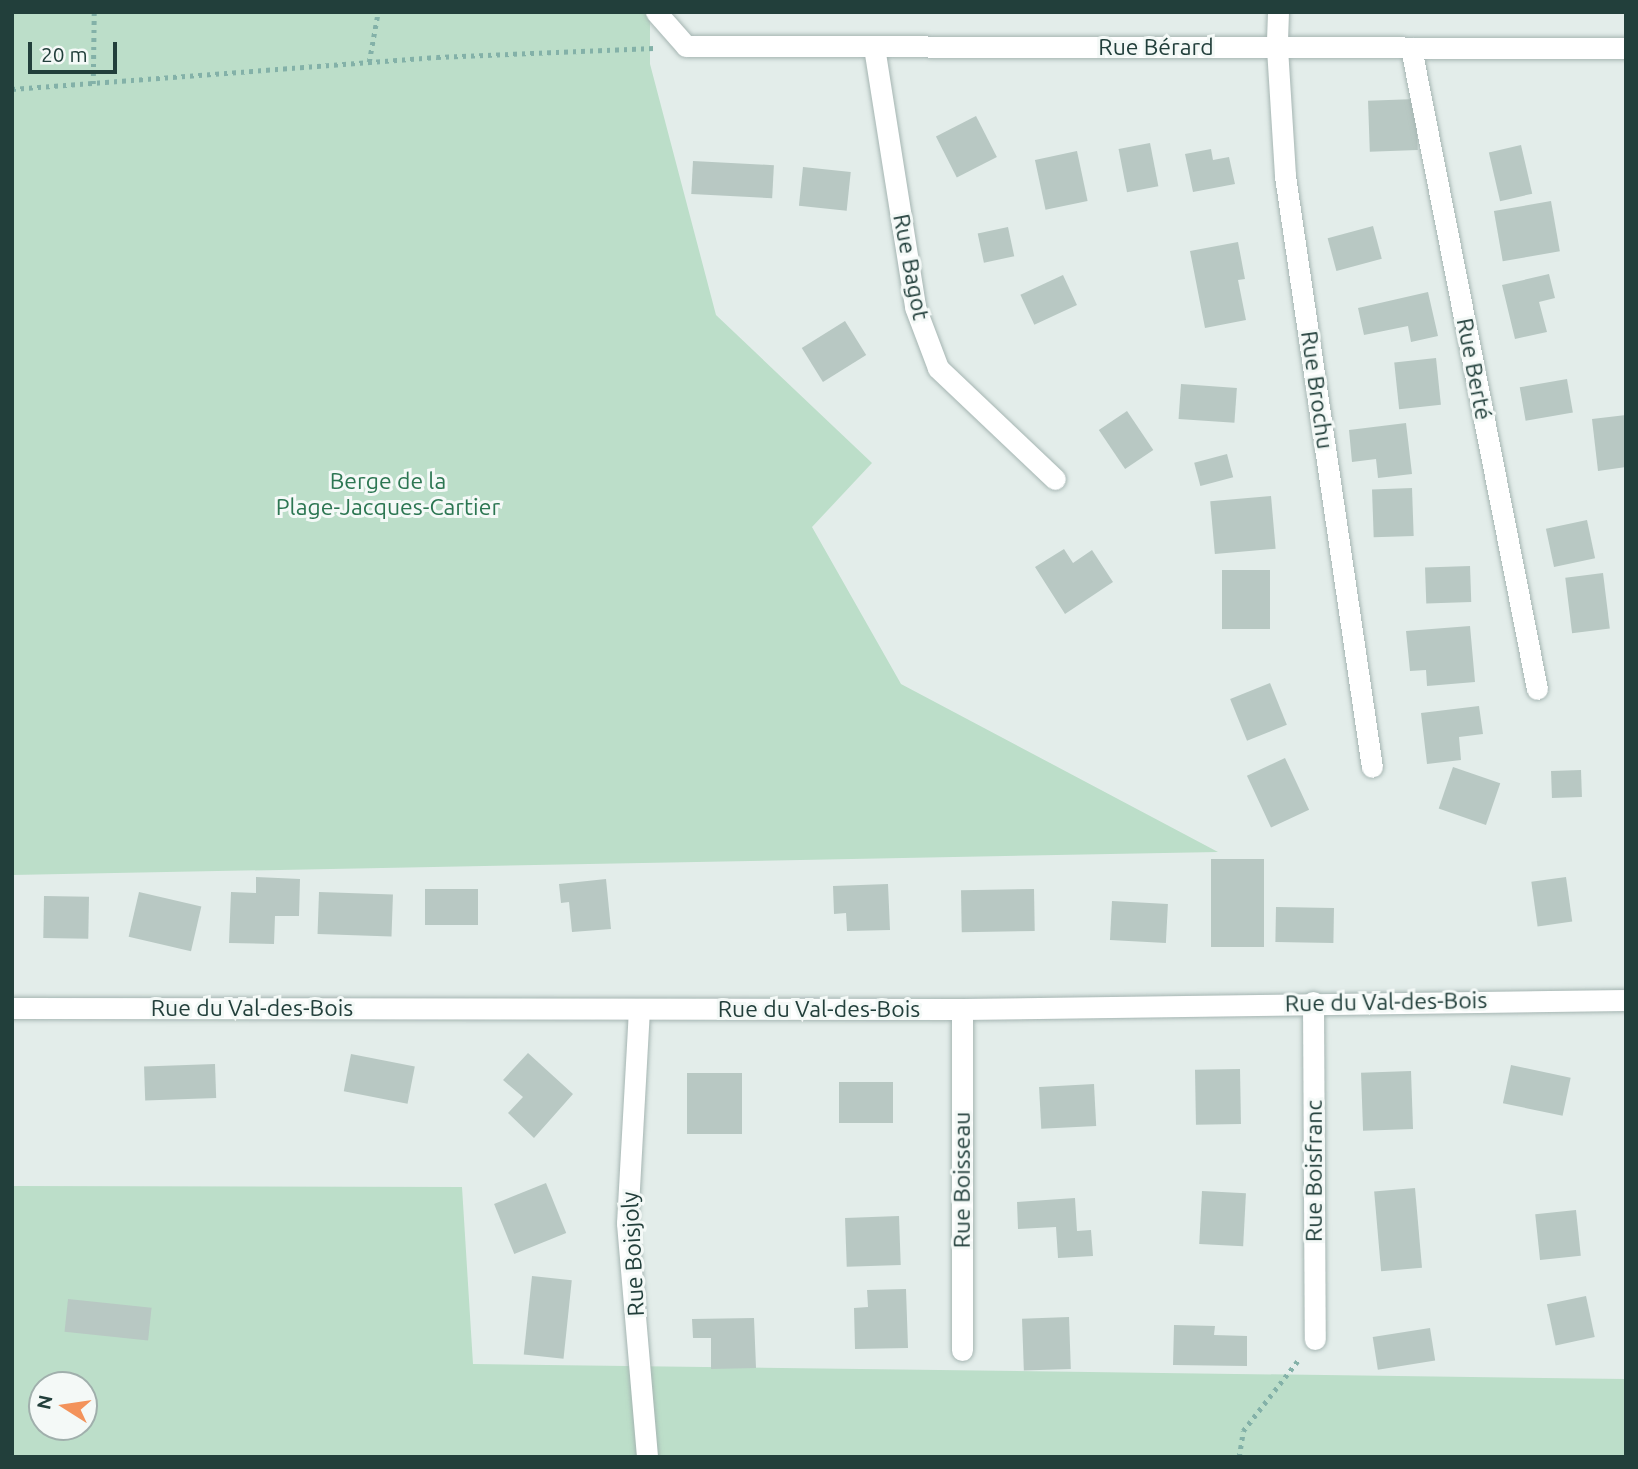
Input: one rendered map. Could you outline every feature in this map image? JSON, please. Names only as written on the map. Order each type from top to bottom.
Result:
[{"type":"street","points":[[656,12],[686,46]]},
{"type":"street","name":"Rue Brochu","points":[[1278,12],[1277,48],[1285,176],[1372,767]]},
{"type":"street","name":"Rue Bérard","points":[[686,46],[1626,48]]},
{"type":"street","name":"Rue Bagot","points":[[874,47],[915,307],[938,368],[1055,479]]},
{"type":"street","name":"Rue Berté","points":[[1411,48],[1537,690]]},
{"type":"street","name":"Rue du Val-des-Bois","points":[[12,1008],[962,1009],[1313,1002],[1626,1000]]},
{"type":"street","name":"Rue Boisfranc","points":[[1313,1002],[1315,1339]]},
{"type":"street","name":"Rue Boisjoly","points":[[639,1009],[627,1223],[647,1457]]},
{"type":"street","name":"Rue Boisseau","points":[[962,1009],[962,1350]]},
{"type":"path","points":[[93,85],[94,12]]},
{"type":"path","points":[[369,62],[378,12]]},
{"type":"path","points":[[12,89],[93,85],[369,62],[686,46]]},
{"type":"path","points":[[1239,1457],[1243,1431],[1315,1339]]},
{"type":"green space","name":"Berge de la Plage-Jacques-Cartier","points":[[12,12],[650,12],[650,64],[716,315],[872,463],[812,527],[901,684],[1218,852],[12,875]]},
{"type":"green space","points":[[12,1186],[462,1187],[473,1364],[1626,1379],[1626,1457],[12,1457]]},
{"type":"building","points":[[1416,99],[1418,150],[1370,152],[1368,101]]},
{"type":"building","points":[[976,116],[997,157],[957,177],[936,136]]},
{"type":"building","points":[[1150,143],[1158,186],[1127,192],[1119,149]]},
{"type":"building","points":[[1521,145],[1532,194],[1500,201],[1489,152]]},
{"type":"building","points":[[1211,149],[1213,160],[1229,157],[1235,184],[1193,192],[1185,154]]},
{"type":"building","points":[[1077,151],[1088,201],[1046,210],[1035,160]]},
{"type":"building","points":[[693,161],[774,165],[772,198],[691,194]]},
{"type":"building","points":[[803,167],[851,172],[847,211],[799,206]]},
{"type":"building","points":[[1551,201],[1560,251],[1503,261],[1494,211]]},
{"type":"building","points":[[1373,226],[1382,259],[1336,271],[1328,238]]},
{"type":"building","points":[[1008,227],[1014,256],[984,263],[978,233]]},
{"type":"building","points":[[1238,242],[1245,279],[1238,280],[1246,320],[1205,328],[1190,251]]},
{"type":"building","points":[[1549,274],[1555,298],[1539,302],[1547,332],[1515,339],[1502,285]]},
{"type":"building","points":[[1063,275],[1077,305],[1034,325],[1020,295]]},
{"type":"building","points":[[1428,292],[1438,336],[1411,342],[1408,326],[1364,335],[1358,308]]},
{"type":"building","points":[[845,321],[866,355],[823,382],[802,348]]},
{"type":"building","points":[[1436,358],[1441,405],[1399,409],[1394,362]]},
{"type":"building","points":[[1567,379],[1573,412],[1526,421],[1520,387]]},
{"type":"building","points":[[1181,384],[1237,388],[1234,423],[1179,419]]},
{"type":"building","points":[[1127,411],[1153,450],[1125,469],[1099,430]]},
{"type":"building","points":[[1626,415],[1626,467],[1598,471],[1592,419]]},
{"type":"building","points":[[1406,423],[1412,474],[1378,478],[1376,459],[1352,462],[1349,430]]},
{"type":"building","points":[[1227,454],[1233,477],[1200,486],[1194,463]]},
{"type":"building","points":[[1412,488],[1414,536],[1374,537],[1372,489]]},
{"type":"building","points":[[1271,496],[1276,549],[1215,554],[1210,501]]},
{"type":"building","points":[[1587,520],[1595,558],[1554,567],[1546,529]]},
{"type":"building","points":[[1064,549],[1073,563],[1092,550],[1113,582],[1065,614],[1035,567]]},
{"type":"building","points":[[1470,566],[1471,602],[1426,604],[1425,568]]},
{"type":"building","points":[[1222,570],[1270,570],[1270,629],[1222,629]]},
{"type":"building","points":[[1603,573],[1610,629],[1572,633],[1565,578]]},
{"type":"building","points":[[1470,626],[1475,682],[1427,686],[1426,670],[1410,671],[1406,631]]},
{"type":"building","points":[[1270,683],[1287,725],[1247,741],[1230,699]]},
{"type":"building","points":[[1479,706],[1483,734],[1459,737],[1461,760],[1427,764],[1421,713]]},
{"type":"building","points":[[1285,758],[1309,810],[1271,827],[1247,776]]},
{"type":"building","points":[[1453,767],[1500,783],[1486,825],[1439,809]]},
{"type":"building","points":[[1581,770],[1582,797],[1552,798],[1551,771]]},
{"type":"building","points":[[1211,859],[1264,859],[1264,947],[1211,947]]},
{"type":"building","points":[[256,877],[300,879],[299,916],[275,916],[274,944],[229,943],[231,892],[256,893]]},
{"type":"building","points":[[1566,877],[1572,922],[1538,926],[1531,882]]},
{"type":"building","points":[[606,879],[611,929],[572,932],[569,902],[561,903],[559,884]]},
{"type":"building","points":[[888,884],[890,930],[847,931],[846,913],[834,914],[833,886]]},
{"type":"building","points":[[425,889],[478,889],[478,925],[425,925]]},
{"type":"building","points":[[1034,889],[1035,931],[962,932],[961,890]]},
{"type":"building","points":[[139,892],[201,906],[191,951],[129,937]]},
{"type":"building","points":[[319,892],[393,895],[391,937],[318,934]]},
{"type":"building","points":[[44,896],[89,897],[88,939],[43,938]]},
{"type":"building","points":[[1112,901],[1168,904],[1166,943],[1110,940]]},
{"type":"building","points":[[1276,907],[1334,908],[1333,943],[1275,942]]},
{"type":"building","points":[[528,1053],[573,1094],[534,1138],[508,1113],[523,1097],[503,1080]]},
{"type":"building","points":[[351,1054],[415,1066],[408,1104],[344,1091]]},
{"type":"building","points":[[215,1064],[216,1098],[145,1100],[144,1066]]},
{"type":"building","points":[[1511,1065],[1571,1078],[1563,1116],[1503,1103]]},
{"type":"building","points":[[1240,1069],[1241,1124],[1196,1125],[1195,1070]]},
{"type":"building","points":[[1411,1071],[1413,1129],[1363,1131],[1361,1073]]},
{"type":"building","points":[[687,1073],[742,1073],[742,1134],[687,1134]]},
{"type":"building","points":[[839,1082],[893,1082],[893,1123],[839,1123]]},
{"type":"building","points":[[1094,1084],[1096,1126],[1041,1129],[1039,1087]]},
{"type":"building","points":[[546,1183],[566,1233],[514,1254],[494,1204]]},
{"type":"building","points":[[1415,1188],[1422,1268],[1381,1271],[1374,1192]]},
{"type":"building","points":[[1202,1191],[1246,1193],[1243,1246],[1199,1244]]},
{"type":"building","points":[[1075,1198],[1077,1231],[1091,1230],[1093,1256],[1058,1258],[1056,1227],[1018,1229],[1017,1202]]},
{"type":"building","points":[[1576,1210],[1581,1256],[1540,1260],[1535,1214]]},
{"type":"building","points":[[899,1216],[901,1265],[847,1267],[845,1218]]},
{"type":"building","points":[[532,1276],[572,1280],[564,1359],[524,1355]]},
{"type":"building","points":[[906,1289],[908,1348],[855,1349],[854,1308],[868,1307],[867,1290]]},
{"type":"building","points":[[1586,1296],[1595,1337],[1556,1345],[1547,1304]]},
{"type":"building","points":[[68,1299],[152,1308],[148,1341],[65,1332]]},
{"type":"building","points":[[1069,1317],[1071,1369],[1024,1371],[1022,1319]]},
{"type":"building","points":[[754,1318],[756,1368],[711,1369],[711,1338],[693,1338],[692,1319]]},
{"type":"building","points":[[1174,1325],[1215,1326],[1214,1335],[1247,1336],[1247,1366],[1173,1365]]},
{"type":"building","points":[[1430,1328],[1435,1361],[1378,1370],[1373,1337]]}]
